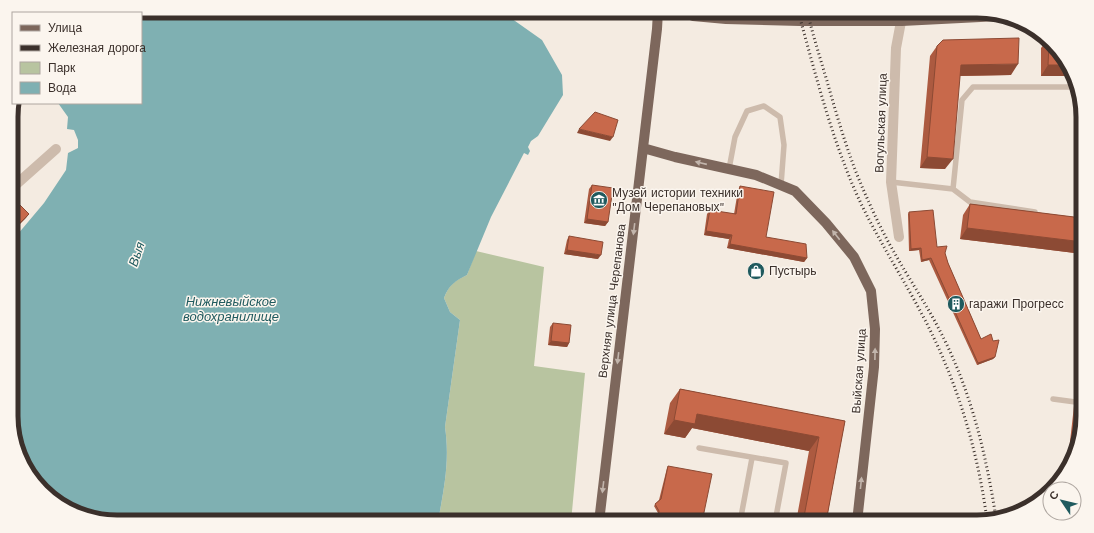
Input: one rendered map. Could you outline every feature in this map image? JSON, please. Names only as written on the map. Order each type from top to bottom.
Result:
[{"type":"main road","name":"Верхняя улица Черепанова","points":[[600,515],[658,18]]},
{"type":"main road","points":[[715,18],[785,18]]},
{"type":"main road","name":"Выйская улица","points":[[643,148],[756,175],[796,191],[826,223],[854,257],[871,291],[875,329],[874,367],[858,515]]},
{"type":"street","name":"Вогульская улица","points":[[899,237],[891,182],[896,48],[902,18]]},
{"type":"street","points":[[18,183],[56,149]]},
{"type":"lane","points":[[953,189],[962,100],[974,87],[1072,87]]},
{"type":"lane","points":[[729,169],[735,137],[747,112],[764,106],[780,117],[784,145],[781,185]]},
{"type":"lane","points":[[891,182],[953,189],[970,202],[1038,213]]},
{"type":"lane","points":[[1053,399],[1076,402]]},
{"type":"lane","points":[[698,448],[786,463],[776,515]]},
{"type":"lane","points":[[741,515],[752,458]]},
{"type":"green space","points":[[476,251],[544,267],[534,366],[585,373],[572,515],[439,515],[447,463],[445,427],[460,320],[450,312],[444,298],[452,284],[467,275]]},
{"type":"water","name":"Нижневыйское водохранилище","points":[[142,18],[511,18],[542,40],[562,75],[563,95],[538,136],[531,141],[528,147],[530,151],[528,155],[524,153],[491,217],[467,275],[453,284],[444,298],[450,312],[460,320],[445,427],[447,463],[439,515],[111,515],[85,510],[73,505],[47,486],[31,465],[21,441],[19,429],[18,234],[44,203],[66,170],[68,153],[78,148],[78,140],[74,130],[67,129],[68,117],[59,104],[142,104]]},
{"type":"building","points":[[1019,38],[1018,64],[961,65],[953,159],[927,157],[937,46],[943,40]]},
{"type":"building","points":[[1049,50],[1061,65],[1048,65]]},
{"type":"building","points":[[595,112],[618,120],[613,137],[579,129]]},
{"type":"building","points":[[592,185],[613,188],[608,222],[587,219]]},
{"type":"building","points":[[740,186],[774,192],[766,237],[806,244],[807,258],[730,244],[732,235],[706,231],[710,210],[736,214]]},
{"type":"building","points":[[18,203],[29,214],[18,225]]},
{"type":"building","points":[[970,204],[1076,217],[1076,241],[967,228]]},
{"type":"building","name":"гаражи Прогресс","points":[[933,210],[937,247],[947,246],[945,253],[948,263],[981,339],[991,334],[993,341],[999,340],[995,357],[978,363],[931,258],[922,260],[921,248],[911,249],[909,212]]},
{"type":"building","points":[[569,236],[603,242],[601,255],[567,250]]},
{"type":"building","points":[[553,323],[571,325],[569,343],[551,341]]},
{"type":"building","points":[[680,389],[845,421],[827,515],[804,515],[819,437],[697,414],[695,424],[674,420]]},
{"type":"building","points":[[668,466],[712,474],[703,515],[659,515],[659,511],[655,504],[661,499]]},
{"type":"railway","points":[[800,18],[831,127],[857,195],[873,227],[926,322],[948,370],[957,394],[972,444],[986,515]]},
{"type":"railway","points":[[809,18],[840,125],[861,184],[887,239],[941,333],[961,377],[976,423],[995,513]]},
{"type":"place","name":"Музей истории техники \"Дом Черепановых\"","points":[[599,200]]},
{"type":"place","name":"Пустырь","points":[[756,271]]},
{"type":"place","name":"гаражи Прогресс","points":[[956,304]]},
{"type":"water label","name":"Выя","points":[[136,254]]}]
